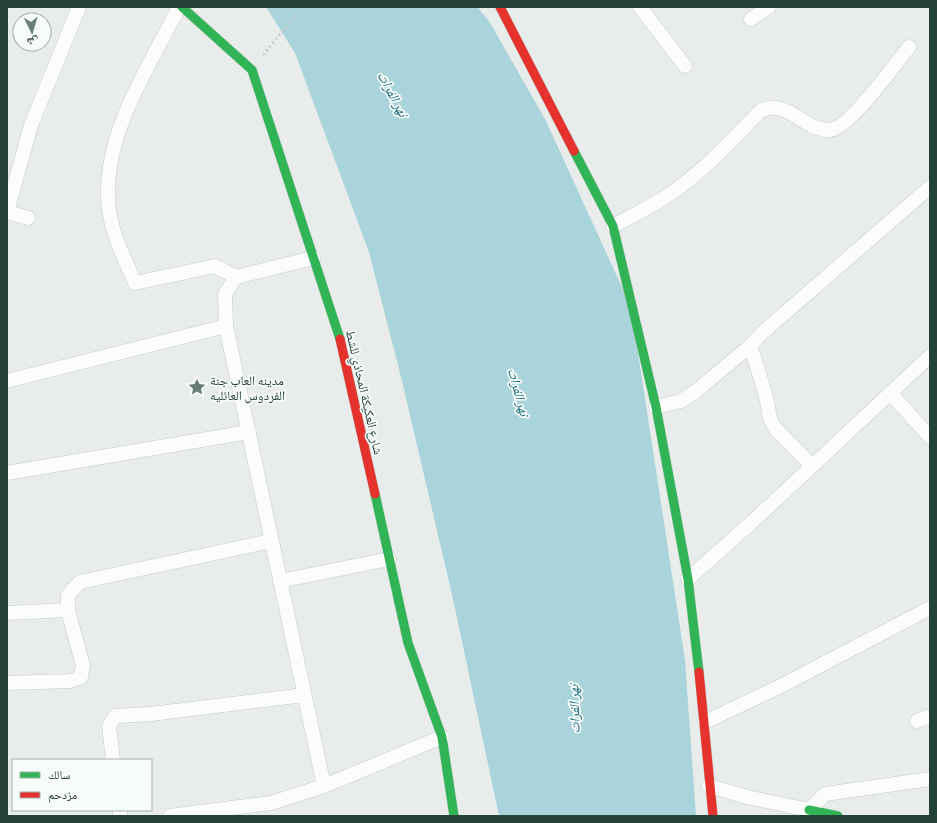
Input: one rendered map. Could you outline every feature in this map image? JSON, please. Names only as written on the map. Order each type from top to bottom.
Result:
[{"type":"street","points":[[28,218],[7,212],[31,125],[79,7]]},
{"type":"street","points":[[179,7],[123,117],[109,162],[108,201],[115,237],[135,284],[215,266],[236,277],[313,258]]},
{"type":"street","name":"شارع العكيكة المحاذي للشط","points":[[182,7],[252,70],[341,342],[408,643],[442,737],[454,816]]},
{"type":"street","points":[[500,7],[613,226],[656,407],[688,579],[713,816]]},
{"type":"street","points":[[640,7],[685,66]]},
{"type":"street","points":[[751,19],[769,7]]},
{"type":"street","points":[[613,226],[664,198],[696,174],[722,151],[760,111],[767,107],[782,108],[819,129],[831,130],[843,123],[868,99],[909,47]]},
{"type":"street","points":[[656,407],[681,400],[695,392],[750,346],[930,187]]},
{"type":"street","points":[[236,277],[225,294],[226,326],[324,786]]},
{"type":"street","points":[[7,381],[226,326]]},
{"type":"street","points":[[750,346],[767,403],[767,414],[771,422],[812,466]]},
{"type":"street","points":[[688,579],[930,356]]},
{"type":"street","points":[[890,393],[930,437]]},
{"type":"street","points":[[7,473],[248,432]]},
{"type":"street","points":[[7,683],[70,681],[81,677],[83,666],[68,610],[68,595],[80,582],[271,541]]},
{"type":"street","points":[[280,581],[389,560]]},
{"type":"street","points":[[704,722],[779,687],[930,608]]},
{"type":"street","points":[[7,613],[68,610]]},
{"type":"street","points":[[113,759],[109,726],[115,716],[151,714],[304,695]]},
{"type":"street","points":[[170,816],[272,803],[324,786],[442,737]]},
{"type":"street","points":[[809,810],[825,794],[930,779]]},
{"type":"street","points":[[709,786],[748,797],[838,816]]},
{"type":"path","points":[[275,41],[302,7]]},
{"type":"water","name":"نهر الفرات","points":[[266,7],[477,7],[489,21],[546,121],[631,307],[685,660],[696,816],[499,816],[453,599],[402,381],[369,252],[295,53]]},
{"type":"traffic: fast","points":[[182,7],[252,70],[340,339]]},
{"type":"traffic: fast","points":[[574,151],[613,226],[656,407],[688,579],[699,672]]},
{"type":"traffic: fast","points":[[375,494],[408,643],[442,737],[454,816]]},
{"type":"traffic: fast","points":[[809,810],[838,816]]},
{"type":"traffic: jam","points":[[500,7],[574,151]]},
{"type":"traffic: jam","points":[[340,339],[375,494]]},
{"type":"traffic: jam","points":[[699,672],[713,816]]},
{"type":"place","name":"مدينه العاب جنة الفردوس العائليه","points":[[197,387]]}]
